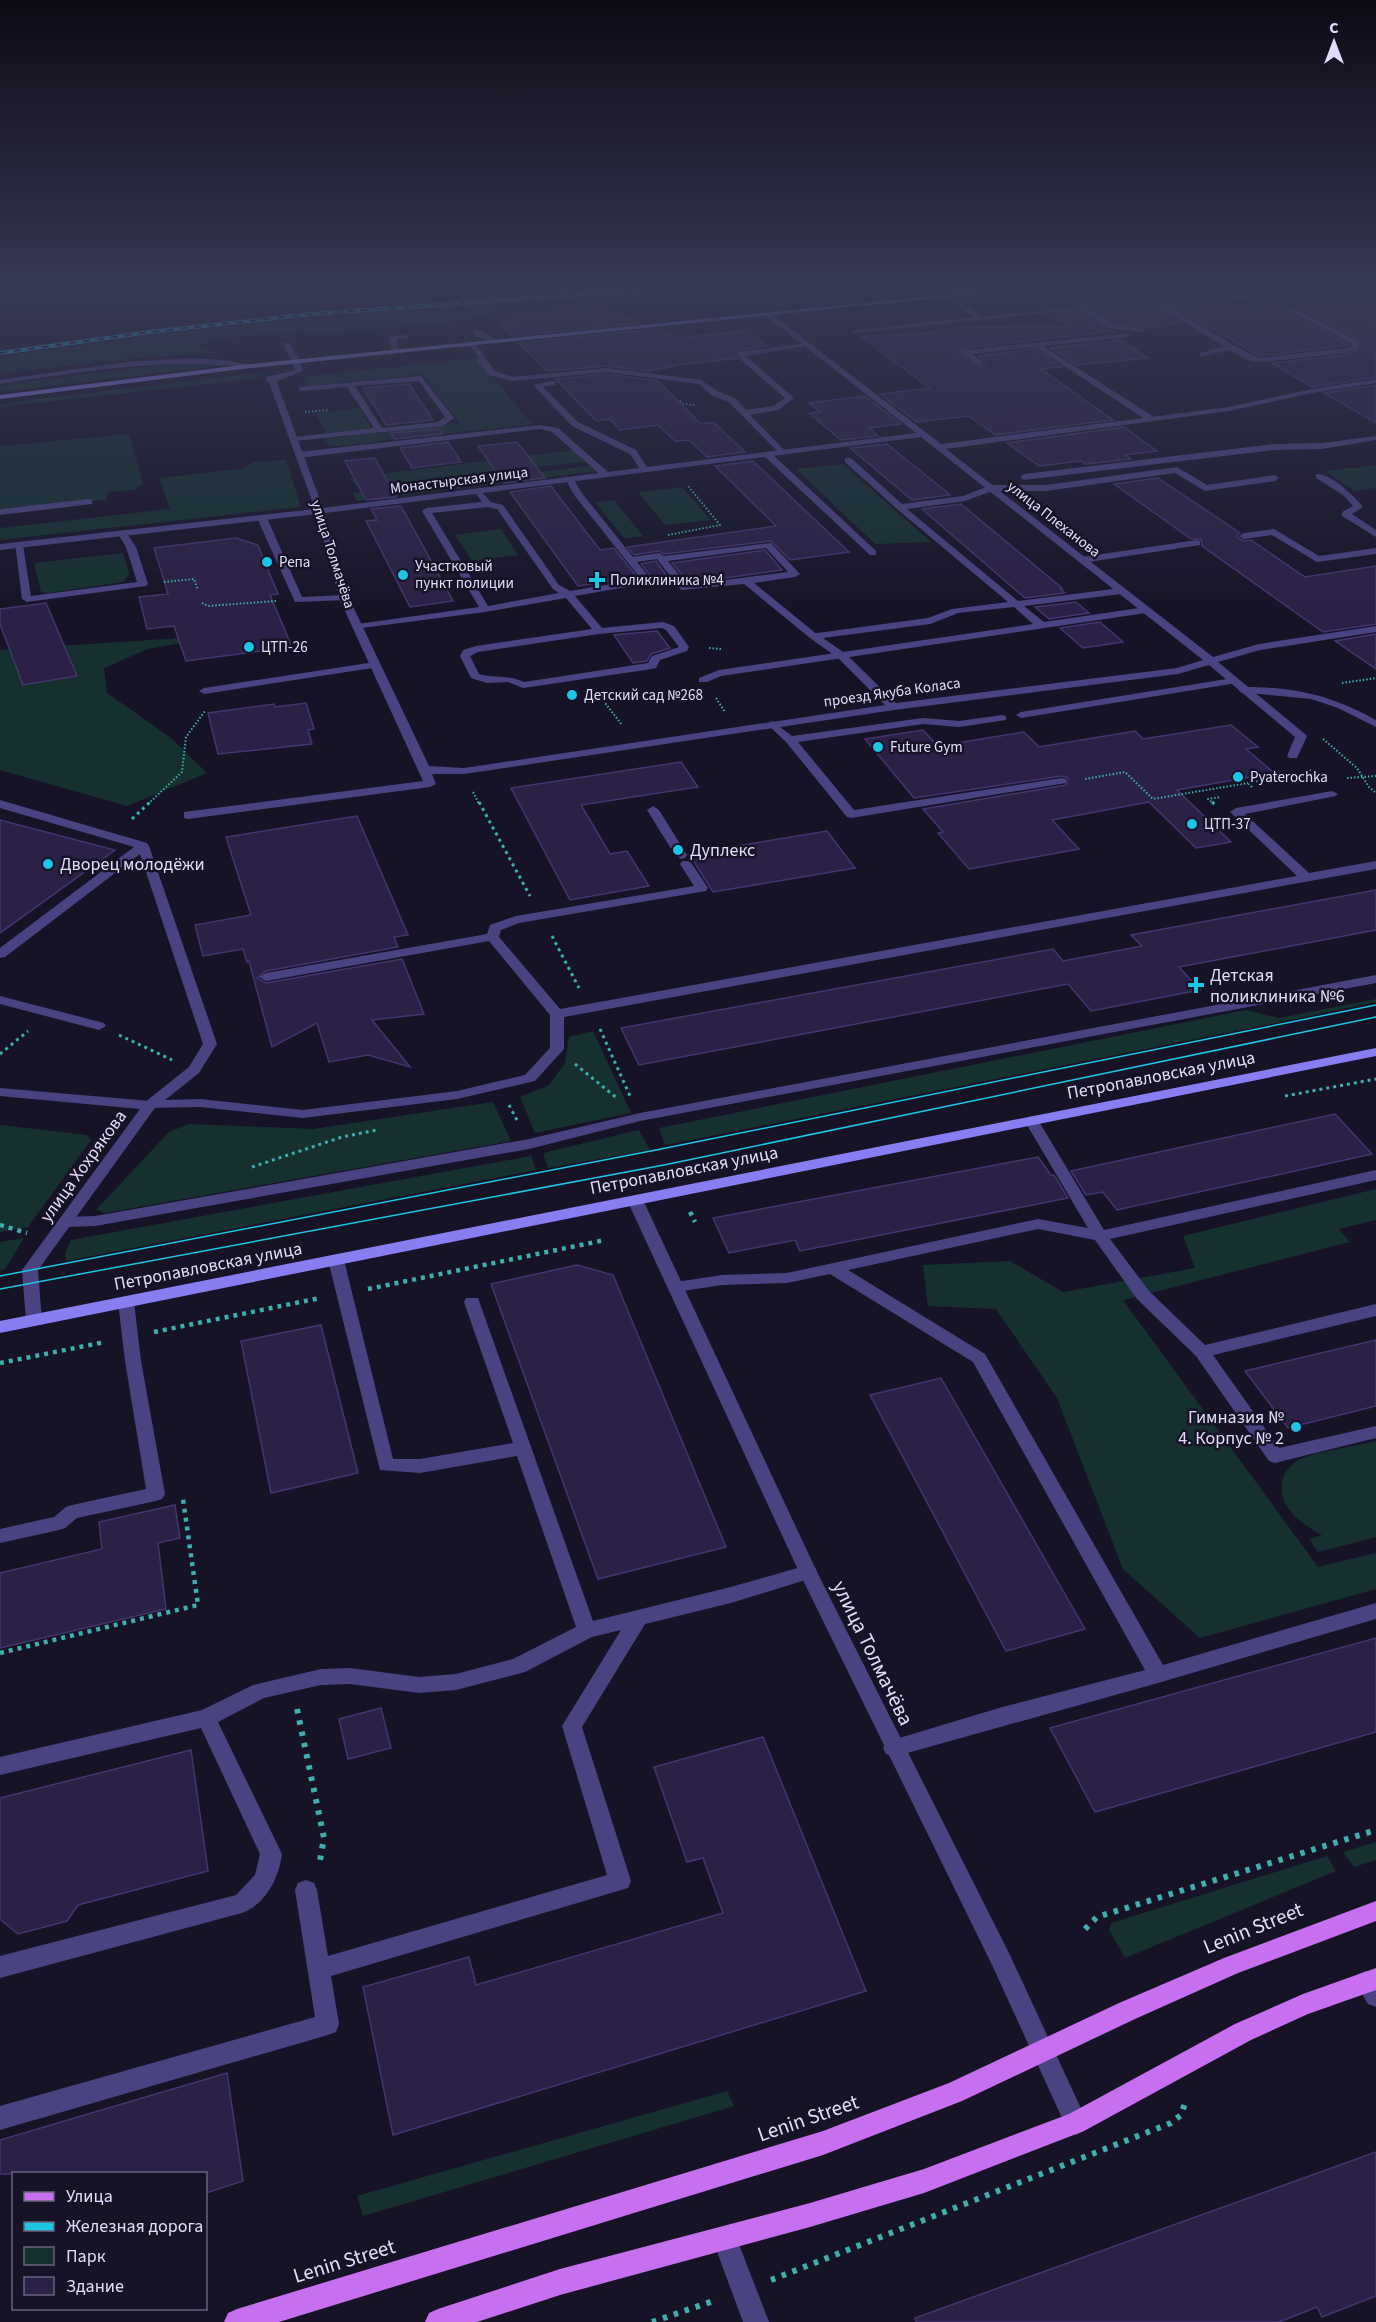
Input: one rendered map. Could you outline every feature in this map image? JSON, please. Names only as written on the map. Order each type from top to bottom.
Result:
[{"type":"main road","points":[[0,397],[22,394]]},
{"type":"main road","name":"Петропавловская улица","points":[[0,1327],[1376,1052]]},
{"type":"main road","name":"Lenin Street","points":[[237,2322],[823,2143],[954,2093],[1043,2050],[1232,1965],[1376,1911]]},
{"type":"main road","points":[[438,2322],[570,2279],[924,2181],[1076,2123],[1243,2032],[1303,2005],[1373,1986]]},
{"type":"street","name":"улица Толмачёва","points":[[277,394],[320,510],[344,598],[417,757],[425,769]]},
{"type":"street","points":[[357,394],[380,430]]},
{"type":"street","points":[[294,439],[440,424],[450,418],[432,394]]},
{"type":"street","points":[[546,394],[575,424],[633,452],[645,470]]},
{"type":"street","points":[[717,394],[732,400],[781,452]]},
{"type":"street","points":[[744,413],[775,408],[787,402],[790,398],[786,394]]},
{"type":"street","name":"улица Плеханова","points":[[870,394],[1083,560],[1301,735],[1293,756]]},
{"type":"street","points":[[1113,394],[1151,419]]},
{"type":"street","points":[[939,447],[1229,409],[1300,394]]},
{"type":"street","points":[[299,455],[540,427],[555,430],[606,476]]},
{"type":"street","name":"Монастырская улица","points":[[0,547],[262,518],[921,435]]},
{"type":"street","points":[[1024,477],[1274,447],[1322,446],[1376,438]]},
{"type":"street","points":[[767,454],[873,552]]},
{"type":"street","points":[[848,460],[900,507],[1041,625]]},
{"type":"street","points":[[900,507],[965,498],[991,488],[1046,488],[1177,470],[1205,488],[1275,478]]},
{"type":"street","points":[[1319,476],[1346,493],[1359,507],[1345,514],[1376,534]]},
{"type":"street","points":[[358,627],[485,609],[647,581],[577,494],[570,480]]},
{"type":"street","points":[[478,491],[488,504]]},
{"type":"street","points":[[0,512],[89,502]]},
{"type":"street","points":[[485,609],[426,511],[488,504],[500,507],[556,587],[569,595],[599,631]]},
{"type":"street","points":[[262,518],[298,600],[344,598]]},
{"type":"street","points":[[1244,536],[1274,532],[1317,559],[1376,551]]},
{"type":"street","points":[[18,545],[27,599],[143,584],[131,547],[123,534]]},
{"type":"street","points":[[1083,560],[1197,543]]},
{"type":"street","points":[[630,560],[659,556],[684,588],[795,574],[768,545],[662,559]]},
{"type":"street","points":[[746,581],[842,656],[877,693],[894,706]]},
{"type":"street","points":[[814,636],[930,621],[952,612],[1016,606],[1121,591]]},
{"type":"street","points":[[703,680],[720,673],[1146,610]]},
{"type":"street","points":[[663,625],[670,628],[684,647],[682,651],[656,658],[652,666],[523,685],[510,680],[487,680],[475,676],[465,656],[467,652],[476,649],[599,631],[663,625]]},
{"type":"street","name":"проезд Якуба Коласа","points":[[425,769],[441,772],[464,771],[894,706],[1178,671],[1259,647],[1376,629]]},
{"type":"street","points":[[204,691],[375,664]]},
{"type":"street","points":[[1021,715],[1233,681]]},
{"type":"street","points":[[1244,690],[1304,692],[1336,702],[1376,724]]},
{"type":"street","points":[[790,740],[922,721],[959,724],[1002,718]]},
{"type":"street","points":[[772,724],[790,740],[851,814],[1062,780]]},
{"type":"street","points":[[188,815],[430,784],[425,769]]},
{"type":"street","points":[[1306,877],[1236,812],[1332,794]]},
{"type":"street","points":[[0,804],[143,846]]},
{"type":"street","points":[[492,937],[495,928],[516,920],[702,888],[653,810]]},
{"type":"street","points":[[0,954],[143,846]]},
{"type":"street","points":[[143,846],[210,1044],[195,1070],[150,1106]]},
{"type":"street","points":[[557,1014],[1376,865]]},
{"type":"street","points":[[266,977],[492,937]]},
{"type":"street","points":[[150,1106],[200,1103],[303,1114],[457,1095],[530,1078],[557,1049],[557,1014],[492,937]]},
{"type":"street","points":[[67,1222],[95,1221],[530,1144],[640,1117],[1376,979]]},
{"type":"street","points":[[0,1000],[99,1026]]},
{"type":"street","name":"улица Хохрякова","points":[[0,1092],[150,1106]]},
{"type":"street","name":"улица Хохрякова","points":[[34,1321],[30,1270],[150,1106]]},
{"type":"street","points":[[1032,1120],[1041,1140],[1100,1236],[1143,1295],[1202,1352],[1275,1456],[1376,1432]]},
{"type":"street","points":[[675,1287],[722,1280],[787,1278],[1038,1224],[1100,1236],[1376,1175]]},
{"type":"street","name":"улица Толмачёва","points":[[635,1200],[808,1572],[893,1748],[1001,1960],[1076,2123]]},
{"type":"street","points":[[336,1260],[386,1465],[420,1466],[523,1448]]},
{"type":"street","points":[[832,1268],[979,1358],[1158,1675]]},
{"type":"street","points":[[0,1536],[58,1523],[72,1512],[156,1494],[126,1302]]},
{"type":"street","points":[[472,1302],[587,1630]]},
{"type":"street","points":[[1202,1352],[1376,1310]]},
{"type":"street","points":[[0,1766],[206,1718],[260,1691],[321,1677],[350,1676],[419,1685],[456,1682],[518,1666],[587,1630],[731,1595],[808,1572]]},
{"type":"street","points":[[893,1748],[1158,1675],[1376,1611]]},
{"type":"street","points":[[319,1969],[620,1881],[572,1726],[639,1617]]},
{"type":"street","points":[[0,1967],[242,1903],[259,1890],[270,1871],[271,1854],[206,1718]]},
{"type":"street","points":[[0,2118],[328,2024],[306,1890]]},
{"type":"street","points":[[724,2238],[756,2322]]},
{"type":"path","points":[[617,543],[720,525],[683,481]]},
{"type":"path","points":[[143,584],[194,579],[198,590]]},
{"type":"path","points":[[202,603],[208,606],[298,600]]},
{"type":"path","points":[[584,676],[624,728]]},
{"type":"path","points":[[703,680],[738,729]]},
{"type":"path","points":[[130,820],[182,772],[186,736],[206,709]]},
{"type":"path","points":[[1321,737],[1357,768],[1369,788],[1376,793]]},
{"type":"path","points":[[1293,756],[1313,772],[1302,774]]},
{"type":"path","points":[[1085,779],[1125,772],[1154,799],[1291,776]]},
{"type":"path","points":[[1248,783],[1256,791],[1250,792]]},
{"type":"path","points":[[533,900],[472,788],[533,900]]},
{"type":"path","points":[[557,946],[590,1008],[640,1117]]},
{"type":"path","points":[[99,1026],[195,1070]]},
{"type":"path","points":[[0,1054],[31,1028]]},
{"type":"path","points":[[557,1049],[640,1117]]},
{"type":"path","points":[[499,1085],[530,1144]]},
{"type":"path","points":[[251,1167],[342,1137],[386,1128]]},
{"type":"path","points":[[0,1225],[27,1233]]},
{"type":"path","points":[[0,1363],[605,1240]]},
{"type":"path","points":[[0,1653],[198,1605],[182,1489],[156,1494]]},
{"type":"path","points":[[291,1684],[324,1838],[316,1881],[306,1890]]},
{"type":"path","points":[[1085,1929],[1097,1917],[1376,1830]]},
{"type":"path","points":[[652,2322],[744,2290],[1171,2123],[1181,2115],[1185,2103]]},
{"type":"green space","points":[[77,394],[115,394],[0,407],[0,405]]},
{"type":"green space","points":[[438,394],[507,394],[532,424],[330,447],[325,439],[460,423]]},
{"type":"green space","points":[[360,408],[370,426],[367,429],[326,433],[316,413]]},
{"type":"green space","points":[[129,434],[143,483],[135,490],[109,492],[106,500],[0,508],[0,446]]},
{"type":"green space","points":[[575,450],[589,461],[358,488],[350,478]]},
{"type":"green space","points":[[286,460],[301,507],[0,540],[0,528],[170,509],[159,478],[240,469],[254,462]]},
{"type":"green space","points":[[843,464],[931,542],[875,544],[796,469]]},
{"type":"green space","points":[[1376,465],[1376,488],[1355,491],[1325,471]]},
{"type":"green space","points":[[590,466],[596,471],[357,501],[353,493]]},
{"type":"green space","points":[[682,487],[711,520],[665,525],[638,492]]},
{"type":"green space","points":[[614,500],[643,536],[624,538],[596,503]]},
{"type":"green space","points":[[501,529],[518,555],[472,561],[455,535]]},
{"type":"green space","points":[[123,553],[129,575],[123,582],[49,593],[41,592],[34,563]]},
{"type":"green space","points":[[226,635],[148,649],[104,668],[107,693],[171,738],[207,773],[127,806],[0,770],[0,650]]},
{"type":"green space","points":[[1376,999],[1376,1002],[1281,1022],[665,1145],[659,1128],[1246,1010],[1279,1018]]},
{"type":"green space","points":[[593,1031],[631,1113],[535,1133],[520,1097],[549,1085],[565,1063],[569,1037]]},
{"type":"green space","points":[[493,1102],[511,1141],[105,1213],[96,1210],[169,1132],[189,1124],[313,1129]]},
{"type":"green space","points":[[0,1125],[87,1135],[91,1140],[28,1227],[0,1232]]},
{"type":"green space","points":[[639,1130],[650,1150],[548,1168],[543,1153]]},
{"type":"green space","points":[[531,1156],[536,1170],[66,1261],[65,1253],[71,1240]]},
{"type":"green space","points":[[1376,1189],[1376,1220],[1339,1229],[1350,1242],[1123,1300],[1318,1567],[1376,1553],[1376,1589],[1200,1638],[1123,1569],[1057,1398],[996,1309],[928,1306],[923,1265],[1010,1261],[1063,1292],[1195,1268],[1183,1236]]},
{"type":"green space","points":[[24,1238],[6,1268],[0,1271],[0,1242]]},
{"type":"green space","points":[[1376,1441],[1376,1537],[1318,1552],[1309,1539],[1322,1535],[1298,1519],[1286,1505],[1282,1488],[1284,1476],[1298,1460]]},
{"type":"green space","points":[[1376,1842],[1376,1860],[1354,1867],[1343,1852]]},
{"type":"green space","points":[[1327,1856],[1336,1871],[1125,1958],[1109,1930],[1111,1923]]},
{"type":"green space","points":[[727,2091],[734,2106],[363,2216],[357,2196]]},
{"type":"building","points":[[367,394],[416,394],[433,420],[386,425]]},
{"type":"building","points":[[571,394],[671,394],[701,424],[713,422],[745,452],[707,457],[689,440],[675,441],[658,425],[620,430],[610,419],[596,421]]},
{"type":"building","points":[[880,394],[1077,394],[1113,420],[995,435],[969,416],[917,422]]},
{"type":"building","points":[[1326,394],[1376,394],[1376,423]]},
{"type":"building","points":[[865,396],[901,424],[869,428],[878,436],[841,440],[809,413],[820,412],[809,403]]},
{"type":"building","points":[[1124,427],[1157,451],[1125,455],[1131,459],[1039,466],[1007,443]]},
{"type":"building","points":[[439,429],[442,434],[395,439],[391,433]]},
{"type":"building","points":[[448,442],[461,462],[412,468],[400,448]]},
{"type":"building","points":[[517,442],[545,478],[504,483],[478,446]]},
{"type":"building","points":[[887,444],[950,495],[912,500],[850,448]]},
{"type":"building","points":[[375,458],[396,497],[366,500],[345,461]]},
{"type":"building","points":[[753,461],[849,552],[790,560],[771,541],[664,554],[659,551],[634,555],[627,547],[776,526],[715,466]]},
{"type":"building","points":[[1158,478],[1240,533],[1237,535],[1238,538],[1244,541],[1251,540],[1305,577],[1376,566],[1376,624],[1323,632],[1202,546],[1201,539],[1191,539],[1114,484]]},
{"type":"building","points":[[551,486],[600,550],[614,548],[637,577],[578,586],[510,492]]},
{"type":"building","points":[[961,504],[1062,588],[1060,588],[1065,593],[1025,598],[922,509]]},
{"type":"building","points":[[401,506],[453,601],[410,607],[366,521],[377,520],[371,509]]},
{"type":"building","points":[[236,538],[258,545],[278,594],[270,595],[292,647],[186,661],[174,626],[147,629],[139,597],[168,594],[154,548]]},
{"type":"building","points":[[765,550],[782,570],[696,582],[691,575],[683,576],[672,563]]},
{"type":"building","points":[[656,561],[666,575],[651,577],[641,564]]},
{"type":"building","points":[[1076,602],[1089,613],[1049,619],[1035,607]]},
{"type":"building","points":[[46,603],[77,676],[23,685],[0,624],[0,609]]},
{"type":"building","points":[[1100,622],[1123,642],[1083,648],[1060,628]]},
{"type":"building","points":[[657,631],[670,648],[651,654],[647,661],[633,663],[614,635]]},
{"type":"building","points":[[1376,634],[1376,669],[1335,641]]},
{"type":"building","points":[[306,703],[314,729],[308,730],[312,744],[218,754],[208,713],[274,704],[275,707]]},
{"type":"building","points":[[1231,725],[1258,747],[1246,749],[1274,773],[1177,790],[1231,842],[1196,848],[1149,802],[1052,820],[1079,849],[969,869],[938,833],[943,832],[923,809],[1066,785],[1068,778],[1062,776],[914,798],[865,739],[923,730],[938,746],[1024,732],[1039,747],[1135,731],[1143,739]]},
{"type":"building","points":[[681,762],[698,787],[581,805],[610,854],[627,851],[649,886],[570,900],[511,788]]},
{"type":"building","points":[[357,816],[408,935],[394,937],[398,947],[266,971],[257,978],[266,983],[402,959],[424,1014],[372,1020],[410,1067],[368,1055],[329,1062],[317,1023],[272,1047],[249,961],[247,962],[243,949],[203,956],[195,925],[251,915],[226,837]]},
{"type":"building","name":"Дворец молодёжи","points":[[0,820],[84,842],[115,850],[0,933]]},
{"type":"building","points":[[827,831],[855,868],[713,892],[689,854]]},
{"type":"building","points":[[1376,890],[1376,930],[1179,967],[1200,990],[1091,1011],[1068,984],[639,1065],[621,1028],[1053,949],[1063,961],[1142,946],[1131,935]]},
{"type":"building","points":[[1335,1114],[1372,1154],[1117,1210],[1103,1192],[1086,1195],[1071,1171]]},
{"type":"building","points":[[1038,1157],[1051,1175],[1054,1175],[1068,1198],[800,1251],[795,1240],[729,1253],[713,1218]]},
{"type":"building","points":[[577,1265],[613,1275],[726,1547],[598,1579],[491,1284]]},
{"type":"building","points":[[321,1325],[358,1473],[271,1493],[241,1341]]},
{"type":"building","points":[[1376,1340],[1376,1406],[1288,1428],[1245,1371]]},
{"type":"building","points":[[941,1378],[1085,1629],[1006,1651],[870,1395]]},
{"type":"building","points":[[175,1505],[180,1538],[158,1543],[166,1609],[0,1648],[0,1573],[102,1549],[99,1522]]},
{"type":"building","points":[[1376,1638],[1376,1732],[1095,1812],[1050,1728]]},
{"type":"building","points":[[381,1708],[391,1748],[348,1759],[339,1719]]},
{"type":"building","points":[[763,1737],[866,1991],[393,2135],[363,1987],[469,1957],[476,1985],[723,1913],[703,1858],[687,1862],[654,1767]]},
{"type":"building","points":[[191,1750],[208,1871],[78,1905],[67,1921],[18,1934],[0,1919],[0,1798]]},
{"type":"building","points":[[227,2073],[243,2181],[207,2193],[207,2172],[12,2172],[12,2174],[0,2174],[0,2140]]},
{"type":"building","points":[[1376,2152],[1376,2296],[1322,2317],[1317,2307],[1279,2322],[916,2322],[915,2318]]},
{"type":"tram line","points":[[0,1276],[656,1150],[1376,1005]]},
{"type":"tram line","points":[[0,1289],[664,1165],[1376,1017]]},
{"type":"place","name":"Репа","points":[[267,562]]},
{"type":"place","name":"Участковый пункт полиции","points":[[403,575]]},
{"type":"place","name":"Поликлиника №4","points":[[597,580]]},
{"type":"place","name":"ЦТП-26","points":[[249,647]]},
{"type":"place","name":"Детский сад №268","points":[[572,695]]},
{"type":"place","name":"Future Gym","points":[[878,747]]},
{"type":"place","name":"Pyaterochka","points":[[1238,777]]},
{"type":"place","name":"ЦТП-37","points":[[1192,824]]},
{"type":"place","name":"Дуплекс","points":[[678,850]]},
{"type":"place","name":"Дворец молодёжи","points":[[48,864]]},
{"type":"place","name":"Детская поликлиника №6","points":[[1196,985]]},
{"type":"place","name":"Гимназия № 4. Корпус № 2","points":[[1296,1427]]}]
